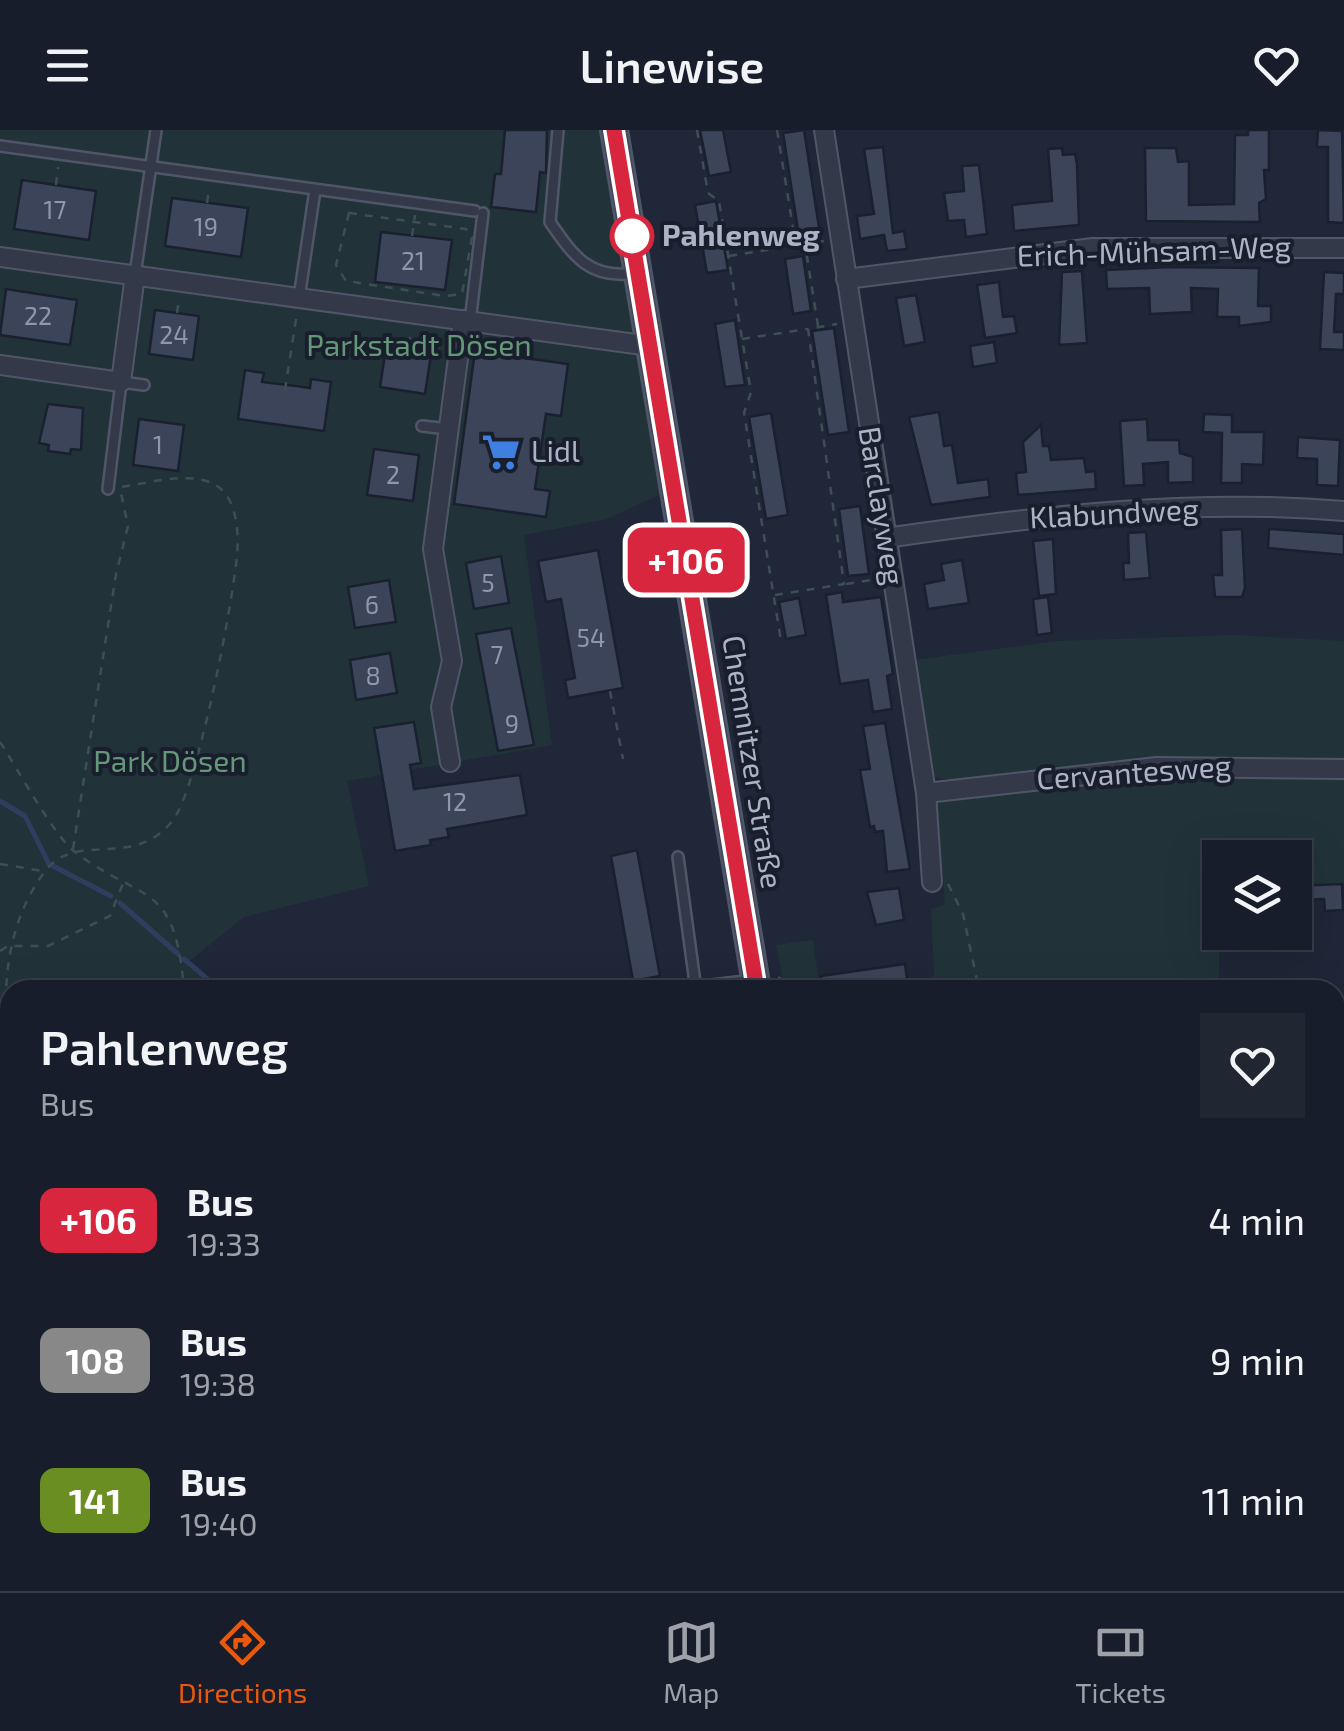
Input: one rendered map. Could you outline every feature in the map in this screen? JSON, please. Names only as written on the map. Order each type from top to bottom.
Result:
[{"type":"main road","name":"Chemnitzer Straße","points":[[614,130],[763,980]]},
{"type":"street","name":"Barclayweg","points":[[824,130],[926,794],[932,882]]},
{"type":"street","name":"Erich-Mühsam-Weg","points":[[846,279],[1093,248],[1344,248]]},
{"type":"street","points":[[0,256],[650,346]]},
{"type":"street","points":[[0,365],[121,382],[135,275]]},
{"type":"street","points":[[450,762],[441,707],[452,661],[433,549],[467,321]]},
{"type":"street","name":"Klabundweg","points":[[886,538],[1022,519],[1166,507],[1344,511]]},
{"type":"street","name":"Cervantesweg","points":[[926,794],[1156,766],[1344,769]]},
{"type":"lane","points":[[135,275],[156,130]]},
{"type":"lane","points":[[558,130],[550,222],[582,265],[616,276],[638,272]]},
{"type":"lane","points":[[0,146],[479,212],[467,321]]},
{"type":"lane","points":[[299,298],[315,190]]},
{"type":"lane","points":[[108,489],[121,382],[144,385]]},
{"type":"lane","points":[[422,426],[448,429]]},
{"type":"lane","points":[[678,857],[695,980]]},
{"type":"path","points":[[697,130],[708,194],[718,201],[751,392],[744,413],[781,641]]},
{"type":"path","points":[[778,130],[796,246]]},
{"type":"path","points":[[56,185],[60,154]]},
{"type":"path","points":[[206,203],[211,175]]},
{"type":"path","points":[[412,236],[417,203]]},
{"type":"path","points":[[349,213],[414,221],[461,228],[470,233],[462,294],[445,296],[346,281],[340,275],[336,265],[349,213]]},
{"type":"path","points":[[728,256],[840,239]]},
{"type":"path","points":[[805,244],[818,328]]},
{"type":"path","points":[[286,390],[299,298]]},
{"type":"path","points":[[742,339],[852,322]]},
{"type":"path","points":[[808,329],[844,584]]},
{"type":"path","points":[[495,354],[496,342]]},
{"type":"path","points":[[5,980],[8,946],[44,871],[72,850],[117,852],[159,836],[176,816],[199,752],[237,554],[236,520],[226,494],[213,483],[195,478],[120,487],[128,526],[116,574],[72,850]]},
{"type":"path","points":[[774,595],[892,576]]},
{"type":"path","points":[[610,691],[622,759]]},
{"type":"path","points":[[0,742],[72,850],[158,900],[179,936],[184,980]]},
{"type":"path","points":[[0,864],[44,871]]},
{"type":"path","points":[[0,951],[8,946],[48,946],[110,916],[125,879]]},
{"type":"path","points":[[932,882],[948,884],[962,914],[977,980]]},
{"type":"green space","name":"Parkstadt Dösen","points":[[0,130],[603,130],[668,491],[607,519],[524,535],[552,745],[347,781],[369,886],[244,917],[186,964],[203,980],[0,980]]},
{"type":"green space","points":[[1233,635],[1344,641],[1344,760],[1155,757],[948,780],[933,776],[914,660],[1057,641]]},
{"type":"green space","points":[[1266,774],[1344,779],[1344,884],[1312,885],[1312,840],[1202,840],[1202,950],[1219,950],[1219,980],[930,980],[934,974],[931,909],[945,905],[937,804],[947,799],[1156,776]]},
{"type":"green space","points":[[813,940],[819,980],[783,980],[776,945]]},
{"type":"building","points":[[505,130],[547,130],[546,173],[540,172],[536,212],[491,207],[495,174],[501,174]]},
{"type":"building","points":[[700,130],[723,130],[731,172],[709,176]]},
{"type":"building","points":[[804,130],[820,234],[799,237],[783,133]]},
{"type":"building","points":[[1248,130],[1269,130],[1269,170],[1264,170],[1266,199],[1259,203],[1260,222],[1146,221],[1145,148],[1176,148],[1178,162],[1189,161],[1189,205],[1234,204],[1235,135],[1248,135]]},
{"type":"building","points":[[1318,130],[1342,131],[1344,223],[1328,222],[1328,147],[1317,147]]},
{"type":"building","points":[[883,147],[893,233],[904,231],[907,249],[887,251],[884,235],[860,239],[857,216],[874,214],[864,149]]},
{"type":"building","points":[[1062,148],[1063,155],[1075,154],[1079,225],[1014,231],[1012,205],[1052,201],[1048,149]]},
{"type":"building","points":[[979,165],[987,234],[966,237],[964,220],[948,221],[944,193],[964,191],[962,166]]},
{"type":"building","points":[[22,180],[96,191],[89,240],[14,229]]},
{"type":"building","points":[[172,198],[248,208],[241,257],[165,246]]},
{"type":"building","points":[[716,201],[728,270],[707,273],[695,205]]},
{"type":"building","points":[[381,232],[452,240],[445,290],[375,282]]},
{"type":"building","points":[[803,256],[811,311],[793,314],[785,259]]},
{"type":"building","points":[[1259,268],[1258,306],[1271,306],[1271,322],[1239,326],[1239,317],[1217,317],[1218,289],[1191,288],[1192,312],[1150,314],[1149,288],[1107,289],[1106,270]]},
{"type":"building","points":[[1082,271],[1087,343],[1059,345],[1062,272]]},
{"type":"building","points":[[1324,272],[1344,273],[1344,294],[1336,294],[1334,332],[1344,332],[1344,350],[1320,349]]},
{"type":"building","points":[[999,282],[1003,317],[1014,316],[1017,333],[985,338],[977,285]]},
{"type":"building","points":[[6,289],[77,300],[70,345],[0,335]]},
{"type":"building","points":[[916,295],[925,342],[904,346],[896,298]]},
{"type":"building","points":[[155,310],[199,316],[193,360],[149,354]]},
{"type":"building","points":[[735,320],[745,385],[725,387],[715,324]]},
{"type":"building","points":[[834,328],[849,432],[828,435],[812,331]]},
{"type":"building","points":[[387,341],[432,348],[425,394],[380,387]]},
{"type":"building","points":[[994,342],[997,363],[973,367],[970,346]]},
{"type":"building","name":"Lidl","points":[[475,351],[568,364],[561,416],[546,414],[535,489],[550,491],[546,517],[454,504]]},
{"type":"building","points":[[245,370],[264,373],[262,382],[310,388],[311,379],[331,382],[324,431],[238,419]]},
{"type":"building","points":[[48,404],[83,408],[81,450],[71,449],[70,454],[48,451],[49,445],[39,443]]},
{"type":"building","points":[[939,412],[944,446],[952,445],[958,483],[988,479],[990,497],[931,505],[909,417]]},
{"type":"building","points":[[771,413],[788,515],[766,519],[749,417]]},
{"type":"building","points":[[1204,414],[1232,415],[1232,432],[1264,432],[1263,465],[1242,464],[1242,483],[1221,483],[1222,433],[1203,432]]},
{"type":"building","points":[[139,419],[184,425],[178,471],[133,465]]},
{"type":"building","points":[[1147,419],[1148,440],[1179,440],[1180,453],[1193,457],[1193,482],[1168,483],[1168,462],[1143,464],[1144,485],[1124,486],[1120,421]]},
{"type":"building","points":[[1041,425],[1043,446],[1049,446],[1051,460],[1084,458],[1086,472],[1095,471],[1096,489],[1018,495],[1016,473],[1026,472],[1023,442]]},
{"type":"building","points":[[1298,437],[1340,440],[1338,486],[1317,485],[1317,459],[1297,458]]},
{"type":"building","points":[[374,449],[419,455],[413,501],[367,495]]},
{"type":"building","points":[[860,506],[869,574],[848,576],[839,509]]},
{"type":"building","points":[[1242,529],[1242,597],[1215,597],[1213,575],[1222,575],[1221,530]]},
{"type":"building","points":[[1269,529],[1344,534],[1344,555],[1268,548]]},
{"type":"building","points":[[1146,532],[1150,578],[1124,580],[1123,563],[1129,563],[1128,533]]},
{"type":"building","points":[[1053,539],[1056,594],[1039,596],[1033,541]]},
{"type":"building","points":[[598,550],[623,688],[568,698],[565,680],[575,678],[561,599],[546,602],[538,561]]},
{"type":"building","points":[[501,556],[509,603],[474,609],[466,563]]},
{"type":"building","points":[[962,560],[969,603],[928,609],[924,584],[944,580],[941,564]]},
{"type":"building","points":[[389,580],[396,622],[355,628],[348,587]]},
{"type":"building","points":[[842,592],[843,602],[881,597],[893,674],[887,676],[892,709],[873,712],[868,680],[840,684],[826,595]]},
{"type":"building","points":[[1048,597],[1052,633],[1037,635],[1033,599]]},
{"type":"building","points":[[799,598],[806,635],[786,639],[779,602]]},
{"type":"building","points":[[511,628],[534,745],[498,751],[476,634]]},
{"type":"building","points":[[390,653],[397,693],[356,700],[350,660]]},
{"type":"building","points":[[414,722],[421,763],[410,765],[414,789],[520,775],[527,815],[447,829],[449,837],[430,840],[431,845],[395,851],[374,728]]},
{"type":"building","points":[[885,723],[910,869],[887,872],[883,831],[875,832],[874,826],[870,827],[860,770],[870,769],[863,726]]},
{"type":"building","points":[[637,850],[660,976],[633,980],[611,856]]},
{"type":"building","points":[[1342,884],[1343,910],[1325,911],[1324,899],[1312,899],[1312,885]]},
{"type":"building","points":[[899,888],[904,920],[876,925],[867,892]]},
{"type":"building","points":[[905,964],[907,979],[822,980],[821,976]]},
{"type":"waterway","points":[[0,801],[25,816],[49,864],[111,896]]},
{"type":"waterway","points":[[120,903],[178,954]]},
{"type":"waterway","points":[[184,959],[208,980]]},
{"type":"bus line","name":"+106","points":[[614,130],[755,980]]},
{"type":"place","name":"Pahlenweg","points":[[632,236]]},
{"type":"place","name":"Lidl","points":[[501,452]]},
{"type":"park label","name":"Park Dösen","points":[[170,762]]}]
